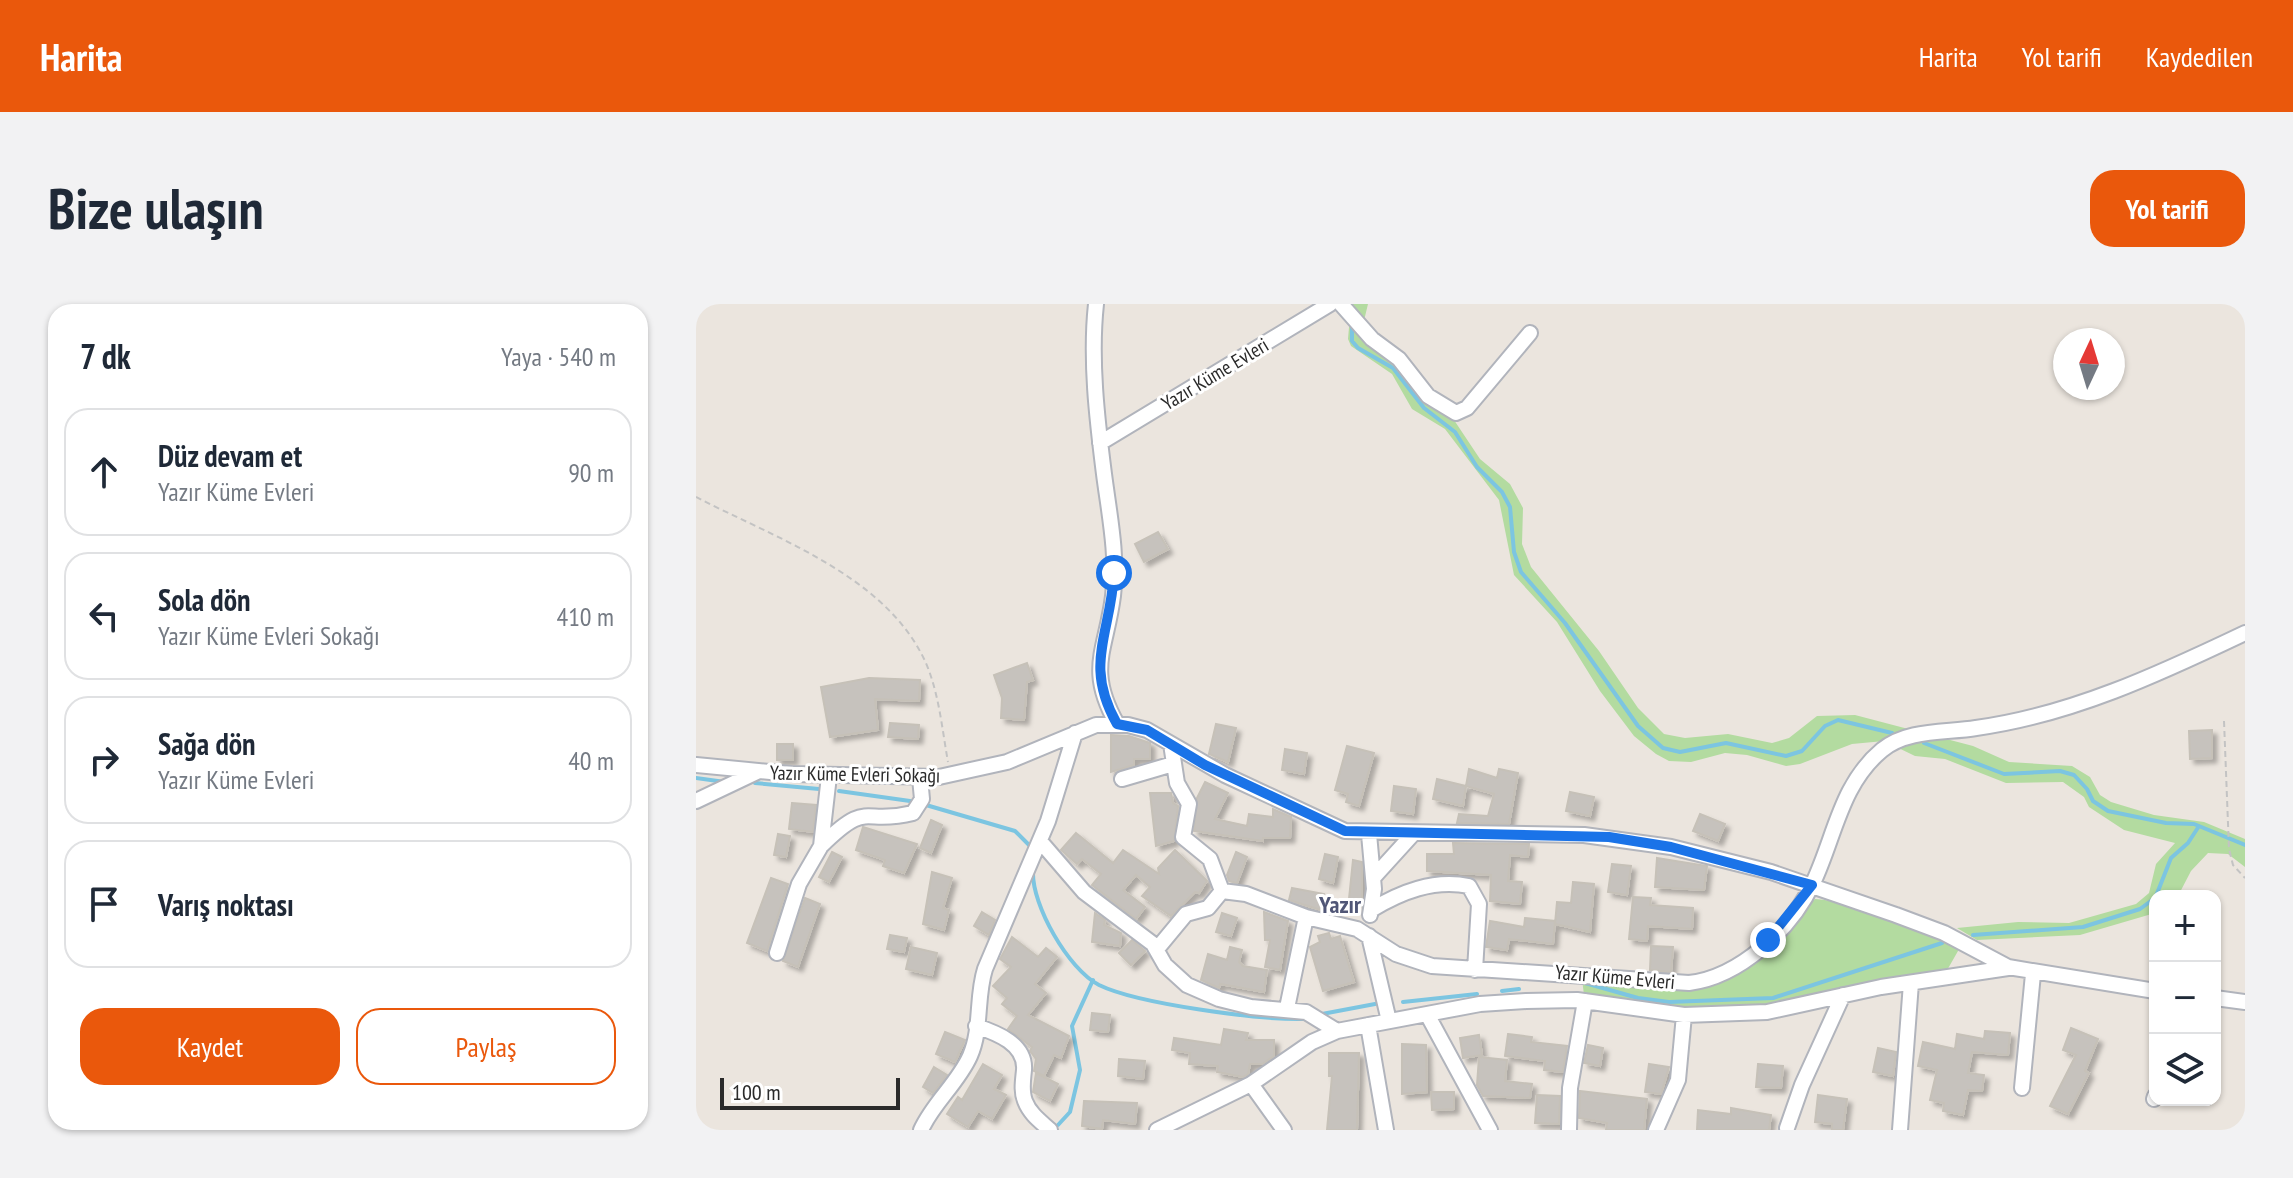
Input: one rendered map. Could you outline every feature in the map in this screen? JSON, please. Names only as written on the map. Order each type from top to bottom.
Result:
[{"type":"street","points":[[1096,304],[1100,443],[1114,573],[1113,597],[1100,662],[1100,685],[1117,724]]},
{"type":"street","name":"Yazır Küme Evleri","points":[[1100,443],[1330,304]]},
{"type":"street","points":[[1341,304],[1372,339],[1399,359],[1428,396],[1456,413],[1467,408],[1530,333]]},
{"type":"street","name":"Yazır Küme Evleri","points":[[1222,891],[1246,894],[1306,917],[1369,933],[1379,945],[1413,961],[1475,970],[1548,971],[1676,983],[1710,980],[1751,956],[1786,920],[1812,885],[1849,788],[1884,748],[1914,736],[1995,725],[2133,686],[2245,633]]},
{"type":"street","name":"Yazır Küme Evleri Sokağı","points":[[696,765],[829,776],[920,778],[951,775],[1007,762],[1096,725],[1117,724],[1147,730],[1205,765],[1345,831],[1369,834],[1609,837],[1671,847],[1812,885],[1935,929],[2008,967],[2033,974],[2149,990]]},
{"type":"street","points":[[921,1130],[964,1068],[974,1045],[979,987],[1040,841],[1075,733]]},
{"type":"street","points":[[1157,949],[1186,914],[1208,908],[1222,891],[1210,859],[1183,837],[1189,804],[1177,783],[1171,744]]},
{"type":"street","points":[[1122,779],[1173,764]]},
{"type":"street","points":[[696,801],[757,772]]},
{"type":"street","points":[[821,846],[829,776]]},
{"type":"street","points":[[777,953],[799,884],[821,846],[844,823],[858,815],[913,813],[922,799],[920,778]]},
{"type":"street","points":[[1369,834],[1373,878],[1369,933],[1389,1021]]},
{"type":"street","points":[[1373,878],[1413,834]]},
{"type":"street","points":[[1040,841],[1084,892],[1142,933],[1157,949],[1165,965],[1196,991],[1251,1007],[1306,1012],[1337,1031]]},
{"type":"street","points":[[1371,910],[1418,887],[1443,883],[1469,886],[1477,895],[1479,904],[1475,970]]},
{"type":"street","points":[[1287,1008],[1306,917]]},
{"type":"street","name":"Yazır Küme Evleri","points":[[1157,1130],[1178,1126],[1251,1084],[1312,1042],[1337,1031],[1368,1025],[1499,1002],[1585,1001],[1684,1015],[1767,1012],[1843,995],[2008,967]]},
{"type":"street","points":[[2022,1088],[2033,974]]},
{"type":"street","points":[[1900,1130],[1911,983]]},
{"type":"street","points":[[1787,1128],[1802,1085],[1843,995]]},
{"type":"street","points":[[2221,999],[2245,1002]]},
{"type":"street","name":"Yazır Küme Evleri","points":[[1569,1130],[1570,1088],[1585,1001]]},
{"type":"street","points":[[1427,1014],[1490,1130]]},
{"type":"street","name":"Yazır Küme Evleri","points":[[1656,1130],[1678,1080],[1684,1015]]},
{"type":"street","points":[[1368,1025],[1386,1130]]},
{"type":"street","points":[[976,1026],[1003,1037],[1018,1050],[1024,1066],[1022,1087],[1026,1105],[1050,1130]]},
{"type":"street","points":[[1251,1084],[1284,1130]]},
{"type":"path","points":[[696,497],[849,578],[887,608],[926,664],[951,775]]},
{"type":"path","points":[[2224,721],[2229,849],[2233,865],[2245,878]]},
{"type":"green space","points":[[1351,304],[1368,304],[1361,333],[1392,360],[1424,400],[1454,420],[1480,459],[1510,484],[1523,508],[1522,544],[1531,567],[1599,651],[1638,708],[1664,734],[1685,738],[1728,734],[1772,743],[1789,738],[1817,716],[1855,715],[1973,746],[2009,762],[2072,766],[2090,777],[2100,795],[2111,802],[2154,815],[2204,822],[2245,839],[2245,867],[2228,854],[2208,853],[2191,871],[2181,890],[2150,890],[2156,864],[2175,843],[2124,830],[2089,807],[2084,797],[2063,782],[2006,783],[1945,759],[1915,756],[1884,741],[1852,744],[1800,764],[1786,766],[1747,755],[1725,753],[1691,762],[1669,761],[1656,754],[1634,736],[1600,691],[1557,622],[1514,575],[1499,500],[1445,429],[1412,409],[1392,374],[1351,346],[1348,339]]},
{"type":"green space","points":[[2149,893],[2149,915],[2080,935],[1977,940],[1957,928],[2018,922],[2069,923],[2136,904]]},
{"type":"green space","points":[[1815,899],[1850,905],[1888,917],[1957,947],[1958,951],[1946,972],[1786,1005],[1698,1011],[1584,995],[1582,979],[1678,990],[1722,982],[1743,971],[1764,954],[1801,910]]},
{"type":"building","points":[[1158,532],[1168,549],[1144,562],[1135,544]]},
{"type":"building","points":[[1027,663],[1033,680],[1027,682],[1024,720],[1001,718],[1002,698],[994,675]]},
{"type":"building","points":[[869,678],[920,680],[919,701],[875,699],[878,730],[830,737],[821,687]]},
{"type":"building","points":[[890,723],[919,725],[918,739],[888,737]]},
{"type":"building","points":[[1216,724],[1236,728],[1228,762],[1209,754]]},
{"type":"building","points":[[2212,730],[2212,758],[2190,759],[2189,731]]},
{"type":"building","points":[[1111,735],[1129,736],[1150,743],[1150,759],[1134,759],[1134,765],[1111,772]]},
{"type":"building","points":[[777,744],[793,744],[793,760],[777,760]]},
{"type":"building","points":[[1347,746],[1374,753],[1359,806],[1346,802],[1348,794],[1335,790]]},
{"type":"building","points":[[1285,749],[1307,753],[1304,774],[1282,770]]},
{"type":"building","points":[[1469,769],[1497,778],[1499,769],[1518,773],[1509,824],[1457,823],[1459,814],[1488,816],[1494,794],[1466,786]]},
{"type":"building","points":[[1437,779],[1466,786],[1463,806],[1433,799]]},
{"type":"building","points":[[1205,782],[1228,793],[1215,819],[1247,826],[1249,814],[1273,817],[1273,809],[1291,817],[1290,838],[1263,838],[1263,841],[1194,831],[1197,798]]},
{"type":"building","points":[[1394,786],[1416,789],[1413,814],[1391,811]]},
{"type":"building","points":[[1570,792],[1594,797],[1590,816],[1566,811]]},
{"type":"building","points":[[1150,793],[1171,793],[1173,803],[1178,806],[1174,841],[1156,846]]},
{"type":"building","points":[[792,803],[816,805],[813,832],[789,829]]},
{"type":"building","points":[[1700,814],[1725,824],[1718,841],[1693,831]]},
{"type":"building","points":[[931,820],[942,825],[931,853],[920,848]]},
{"type":"building","points":[[863,827],[917,844],[904,873],[883,866],[885,860],[856,850]]},
{"type":"building","points":[[1076,833],[1113,863],[1123,850],[1159,874],[1158,868],[1175,850],[1207,881],[1199,893],[1195,892],[1171,916],[1142,896],[1150,887],[1136,875],[1123,890],[1145,907],[1136,919],[1092,885],[1101,874],[1082,859],[1077,864],[1061,850]]},
{"type":"building","points":[[778,834],[790,836],[786,857],[774,855]]},
{"type":"building","points":[[1453,843],[1529,844],[1528,857],[1510,855],[1508,881],[1522,882],[1520,904],[1490,901],[1491,875],[1427,871],[1427,854],[1454,854]]},
{"type":"building","points":[[832,852],[842,857],[829,882],[819,877]]},
{"type":"building","points":[[1236,852],[1247,857],[1237,883],[1229,881],[1227,875]]},
{"type":"building","points":[[1325,854],[1338,857],[1333,883],[1319,879]]},
{"type":"building","points":[[1657,858],[1707,866],[1704,890],[1655,887]]},
{"type":"building","points":[[1353,860],[1362,862],[1362,901],[1349,899]]},
{"type":"building","points":[[1612,864],[1631,866],[1627,895],[1608,892]]},
{"type":"building","points":[[932,872],[952,878],[943,908],[949,910],[944,930],[923,924]]},
{"type":"building","points":[[771,878],[788,884],[767,951],[747,943]]},
{"type":"building","points":[[1573,882],[1594,884],[1590,932],[1555,924],[1557,902],[1571,903]]},
{"type":"building","points":[[1292,888],[1324,894],[1321,910],[1289,900]]},
{"type":"building","points":[[1633,897],[1651,898],[1650,905],[1693,908],[1692,929],[1648,926],[1647,941],[1629,939]]},
{"type":"building","points":[[805,898],[820,904],[798,967],[783,961]]},
{"type":"building","points":[[982,912],[995,920],[989,935],[974,926]]},
{"type":"building","points":[[1264,912],[1288,921],[1280,970],[1265,967],[1270,940],[1265,940]]},
{"type":"building","points":[[1095,913],[1105,920],[1104,925],[1121,933],[1120,946],[1092,942]]},
{"type":"building","points":[[1222,913],[1237,918],[1231,936],[1216,932]]},
{"type":"building","points":[[1525,918],[1555,921],[1553,944],[1509,939],[1507,950],[1486,947],[1490,921],[1524,927]]},
{"type":"building","points":[[1329,933],[1331,939],[1340,936],[1354,982],[1323,991],[1310,947],[1320,942],[1318,936]]},
{"type":"building","points":[[890,935],[907,938],[904,952],[887,949]]},
{"type":"building","points":[[1012,937],[1038,957],[1046,948],[1057,957],[1035,984],[1046,993],[1028,1015],[1069,1036],[1061,1058],[1054,1055],[1044,1076],[1034,1071],[1036,1059],[1030,1051],[1032,1047],[1008,1029],[1017,1016],[1002,1004],[1007,998],[993,986],[1011,967],[1000,959]]},
{"type":"building","points":[[1132,940],[1145,951],[1131,965],[1119,953]]},
{"type":"building","points":[[1651,946],[1673,947],[1671,972],[1650,970]]},
{"type":"building","points":[[911,947],[937,953],[932,975],[906,969]]},
{"type":"building","points":[[1230,947],[1242,950],[1239,962],[1243,966],[1267,970],[1264,992],[1220,984],[1219,988],[1201,980],[1208,954],[1227,960]]},
{"type":"building","points":[[1092,1013],[1110,1015],[1108,1032],[1090,1030]]},
{"type":"building","points":[[2071,1028],[2098,1039],[2085,1071],[2089,1073],[2068,1114],[2050,1106],[2076,1055],[2063,1050]]},
{"type":"building","points":[[1224,1029],[1248,1033],[1246,1040],[1274,1040],[1274,1056],[1262,1064],[1250,1064],[1248,1074],[1243,1077],[1217,1072],[1218,1066],[1189,1064],[1190,1053],[1172,1050],[1174,1038],[1221,1045]]},
{"type":"building","points":[[1985,1031],[2010,1033],[2008,1055],[1972,1052],[1968,1073],[1984,1075],[1982,1091],[1968,1090],[1963,1115],[1943,1111],[1944,1103],[1930,1100],[1937,1070],[1918,1066],[1923,1042],[1955,1049],[1957,1034],[1984,1039]]},
{"type":"building","points":[[945,1032],[965,1040],[955,1062],[936,1054]]},
{"type":"building","points":[[1508,1034],[1532,1037],[1531,1042],[1567,1046],[1563,1072],[1544,1070],[1545,1061],[1505,1056]]},
{"type":"building","points":[[1479,1035],[1482,1055],[1463,1058],[1460,1038]]},
{"type":"building","points":[[1402,1044],[1426,1045],[1427,1092],[1402,1094]]},
{"type":"building","points":[[1588,1045],[1603,1048],[1600,1066],[1584,1063]]},
{"type":"building","points":[[1878,1048],[1896,1052],[1893,1076],[1873,1072]]},
{"type":"building","points":[[1329,1053],[1359,1053],[1357,1130],[1327,1130],[1332,1076],[1329,1076]]},
{"type":"building","points":[[1479,1057],[1507,1060],[1505,1081],[1532,1084],[1530,1098],[1483,1096],[1477,1085]]},
{"type":"building","points":[[1119,1059],[1145,1061],[1143,1079],[1118,1076]]},
{"type":"building","points":[[983,1064],[1002,1075],[994,1089],[1006,1095],[992,1119],[978,1111],[968,1127],[947,1114],[958,1097],[962,1100]]},
{"type":"building","points":[[1649,1064],[1669,1067],[1661,1094],[1645,1092]]},
{"type":"building","points":[[1758,1064],[1783,1066],[1781,1088],[1756,1087]]},
{"type":"building","points":[[934,1067],[947,1075],[933,1093],[923,1087]]},
{"type":"building","points":[[1036,1073],[1058,1084],[1050,1101],[1033,1092]]},
{"type":"building","points":[[1580,1091],[1647,1099],[1644,1130],[1606,1130],[1607,1123],[1579,1118]]},
{"type":"building","points":[[1431,1092],[1454,1092],[1454,1109],[1432,1110]]},
{"type":"building","points":[[1537,1095],[1560,1096],[1559,1124],[1535,1123]]},
{"type":"building","points":[[1818,1095],[1847,1099],[1843,1130],[1832,1130],[1832,1124],[1815,1122]]},
{"type":"building","points":[[1084,1101],[1137,1103],[1135,1124],[1103,1120],[1102,1129],[1082,1126]]},
{"type":"building","points":[[1731,1108],[1771,1115],[1769,1130],[1697,1130],[1698,1110],[1731,1114]]},
{"type":"waterway","points":[[1352,327],[1352,341],[1358,348],[1393,368],[1424,408],[1455,432],[1477,467],[1502,492],[1510,507],[1514,552],[1521,572],[1565,623],[1638,726],[1663,748],[1680,752],[1726,743],[1786,756],[1802,751],[1825,726],[1838,720],[1892,733]]},
{"type":"waterway","points":[[1924,743],[2004,774],[2060,771],[2074,775],[2093,801],[2108,811],[2166,823],[2194,824],[2245,845]]},
{"type":"waterway","points":[[696,778],[725,782]]},
{"type":"waterway","points":[[755,783],[819,789]]},
{"type":"waterway","points":[[839,791],[910,801]]},
{"type":"waterway","points":[[926,805],[1015,831],[1031,847]]},
{"type":"waterway","points":[[2158,890],[2171,858],[2188,843],[2199,826]]},
{"type":"waterway","points":[[1033,872],[1034,886],[1054,935],[1075,965],[1099,985],[1141,998],[1200,1010],[1304,1019]]},
{"type":"waterway","points":[[1973,935],[2083,927],[2140,909],[2149,902]]},
{"type":"waterway","points":[[1585,983],[1638,998],[1669,1002],[1773,998],[1942,943]]},
{"type":"waterway","points":[[1058,1125],[1070,1112],[1080,1070],[1072,1026],[1093,980]]},
{"type":"waterway","points":[[1502,991],[1519,989]]},
{"type":"waterway","points":[[1403,1002],[1477,994]]},
{"type":"waterway","points":[[1322,1014],[1375,1004]]},
{"type":"district","name":"Yazır","points":[[1340,904]]},
{"type":"route","points":[[1114,573],[1113,597],[1100,662],[1100,685],[1104,701],[1117,724],[1156,734],[1205,765],[1345,831],[1369,834],[1609,837],[1671,847],[1812,885],[1796,909],[1768,940]]}]
